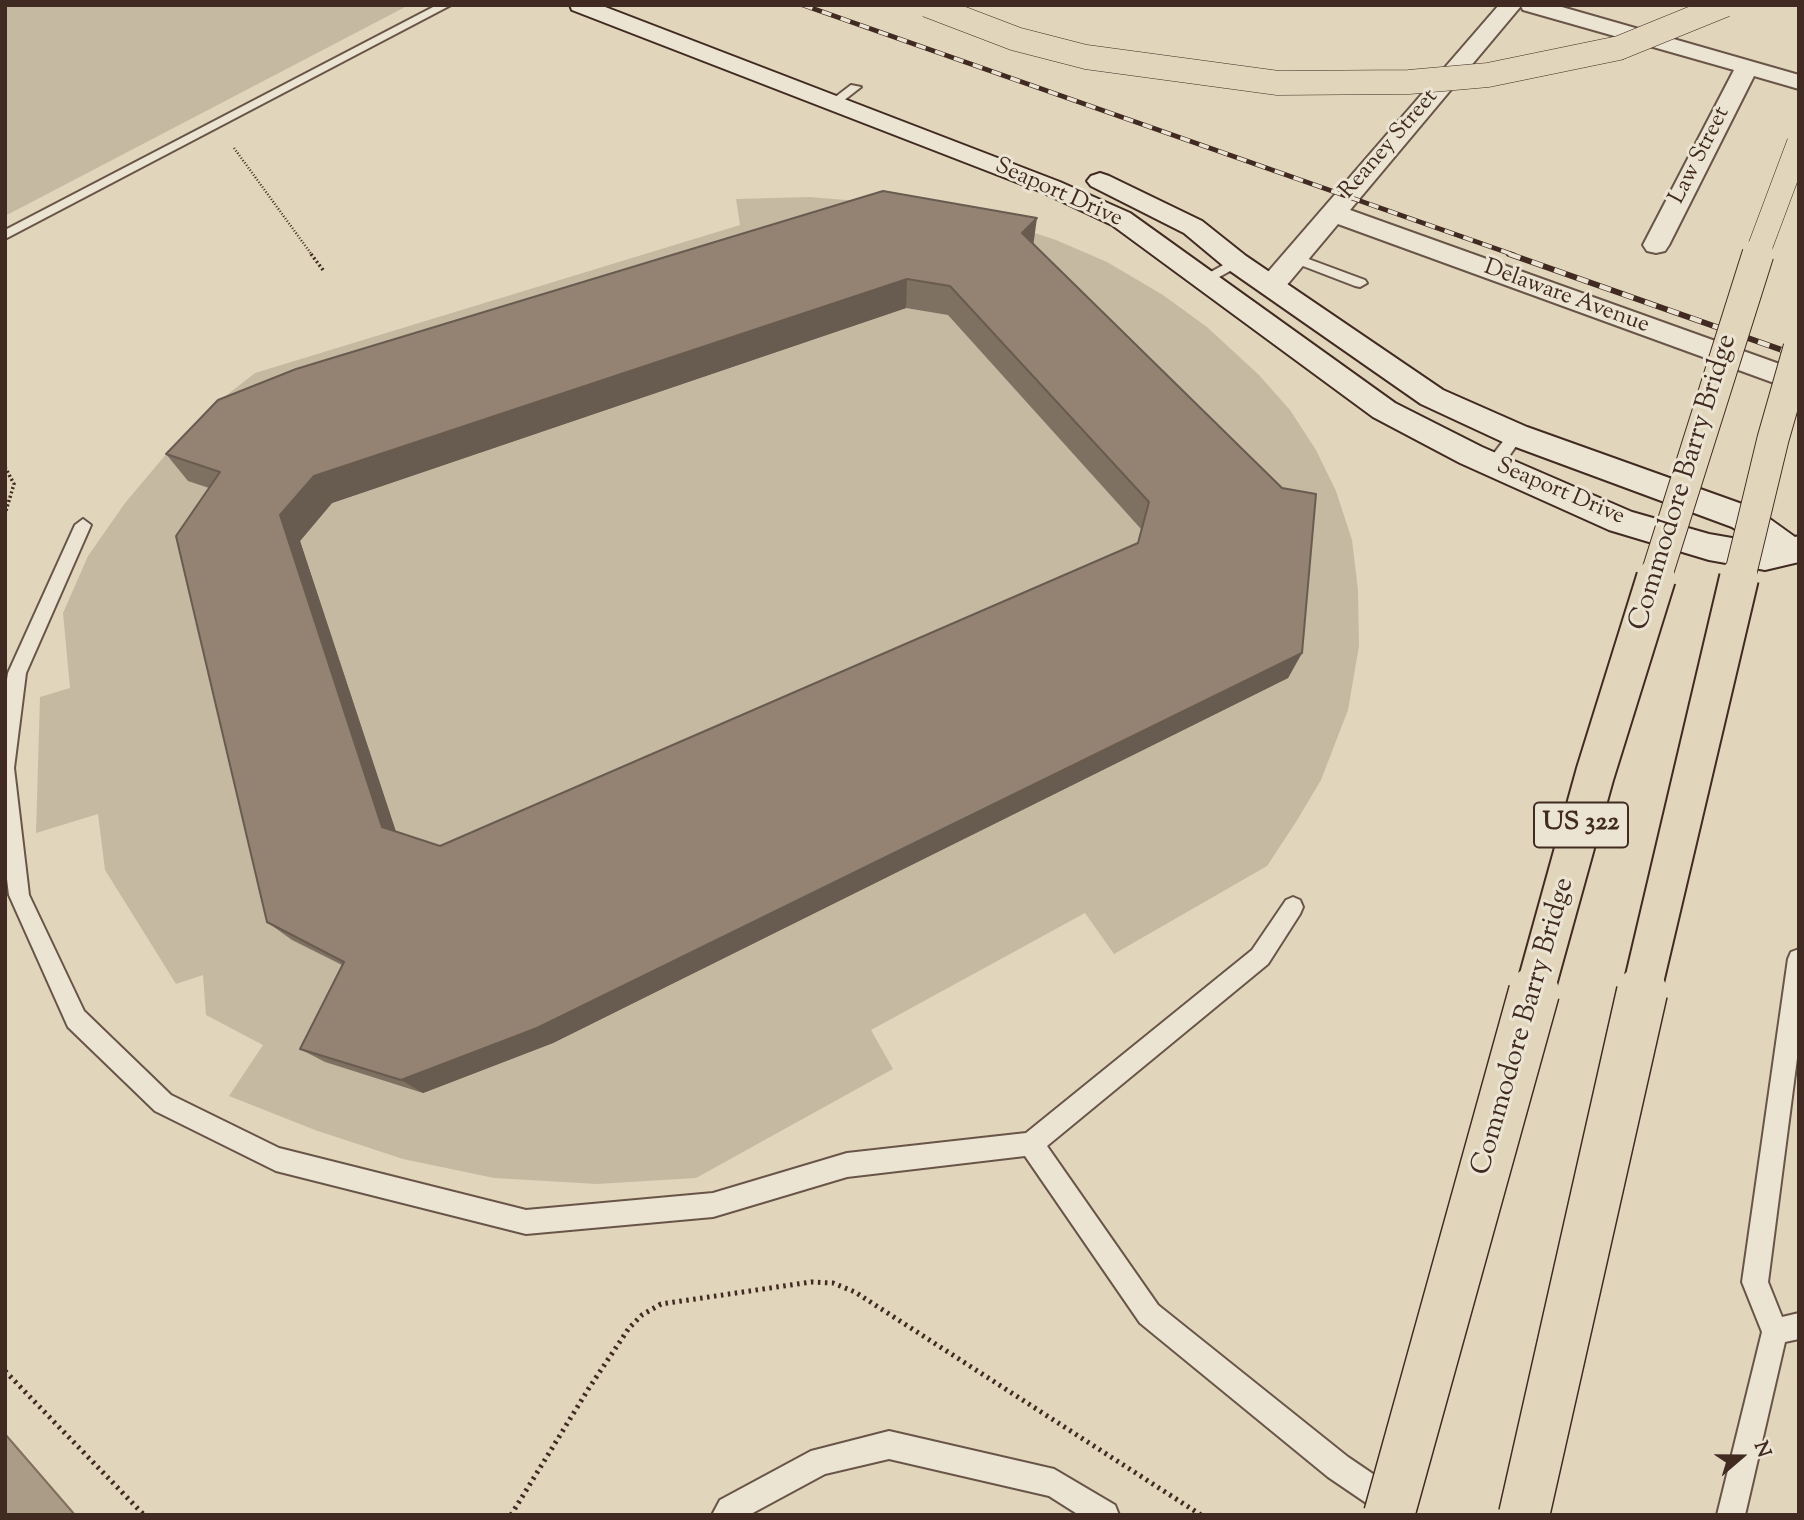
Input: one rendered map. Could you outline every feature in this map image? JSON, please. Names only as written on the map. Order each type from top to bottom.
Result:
[{"type":"highway","points":[[927,5],[1016,39],[1086,57],[1278,83],[1409,82],[1488,75],[1619,48],[1725,5]]},
{"type":"highway","name":"Commodore Barry Bridge","points":[[1389,1515],[1595,774],[1749,277],[1799,143]]},
{"type":"highway","points":[[1524,1515],[1685,799],[1773,439],[1799,348]]},
{"type":"street","name":"Seaport Drive","points":[[580,5],[1105,183],[1192,227],[1236,262],[1432,397],[1516,435],[1744,519],[1795,549]]},
{"type":"street","name":"Seaport Drive","points":[[641,5],[1121,219],[1384,410],[1494,465],[1621,521],[1709,547],[1765,557],[1795,549]]},
{"type":"street","name":"Reaney Street","points":[[1271,286],[1511,5]]},
{"type":"street","points":[[1531,5],[1799,82]]},
{"type":"street","name":"Law Street","points":[[1656,245],[1747,68]]},
{"type":"street","name":"Delaware Avenue","points":[[1333,213],[1799,383]]},
{"type":"lane","points":[[5,235],[446,5]]},
{"type":"lane","points":[[1295,258],[1360,283]]},
{"type":"lane","points":[[1205,279],[1236,262]]},
{"type":"lane","points":[[1494,465],[1516,435]]},
{"type":"lane","points":[[83,525],[17,673],[5,768],[19,895],[76,1019],[163,1103],[276,1159],[526,1222],[713,1205],[847,1165],[1031,1144],[1260,957],[1293,907]]},
{"type":"lane","points":[[1731,1515],[1787,1329],[1755,1282],[1799,959]]},
{"type":"lane","points":[[1031,1144],[1149,1314],[1338,1467],[1407,1515]]},
{"type":"lane","points":[[726,1515],[730,1510],[821,1461],[889,1445],[1055,1483],[1105,1515]]},
{"type":"path","points":[[216,125],[323,270]]},
{"type":"path","points":[[5,467],[14,484],[5,514]]},
{"type":"path","points":[[511,1515],[596,1378],[629,1328],[642,1315],[661,1304],[811,1282],[833,1283],[855,1292],[1201,1515]]},
{"type":"path","points":[[5,1371],[144,1515]]},
{"type":"shaded area","points":[[5,5],[409,5],[5,216]]},
{"type":"shaded area","points":[[809,197],[871,202],[1001,222],[1056,240],[1107,262],[1163,295],[1207,327],[1259,375],[1290,410],[1316,450],[1336,491],[1352,540],[1358,590],[1359,646],[1348,710],[1321,780],[1296,822],[1267,866],[1114,954],[1085,913],[871,1030],[893,1069],[696,1178],[597,1184],[494,1178],[403,1159],[315,1130],[229,1096],[263,1045],[206,1015],[203,975],[176,984],[105,870],[98,814],[36,833],[40,697],[70,688],[63,613],[88,556],[125,503],[173,446],[214,405],[255,373],[740,225],[736,199]]},
{"type":"shaded area","points":[[5,1434],[75,1515],[5,1515]]},
{"type":"building","points":[[883,191],[1037,218],[1022,233],[1282,488],[1316,494],[1302,653],[537,1028],[401,1080],[300,1049],[344,962],[267,922],[176,536],[220,472],[166,454],[218,400],[296,369]],"holes":[[[907,279],[950,286],[1149,502],[1138,543],[440,846],[382,827],[280,515],[314,476]]]},
{"type":"railway","points":[[803,5],[1514,255]]},
{"type":"railway","points":[[1509,254],[1799,356]]}]
